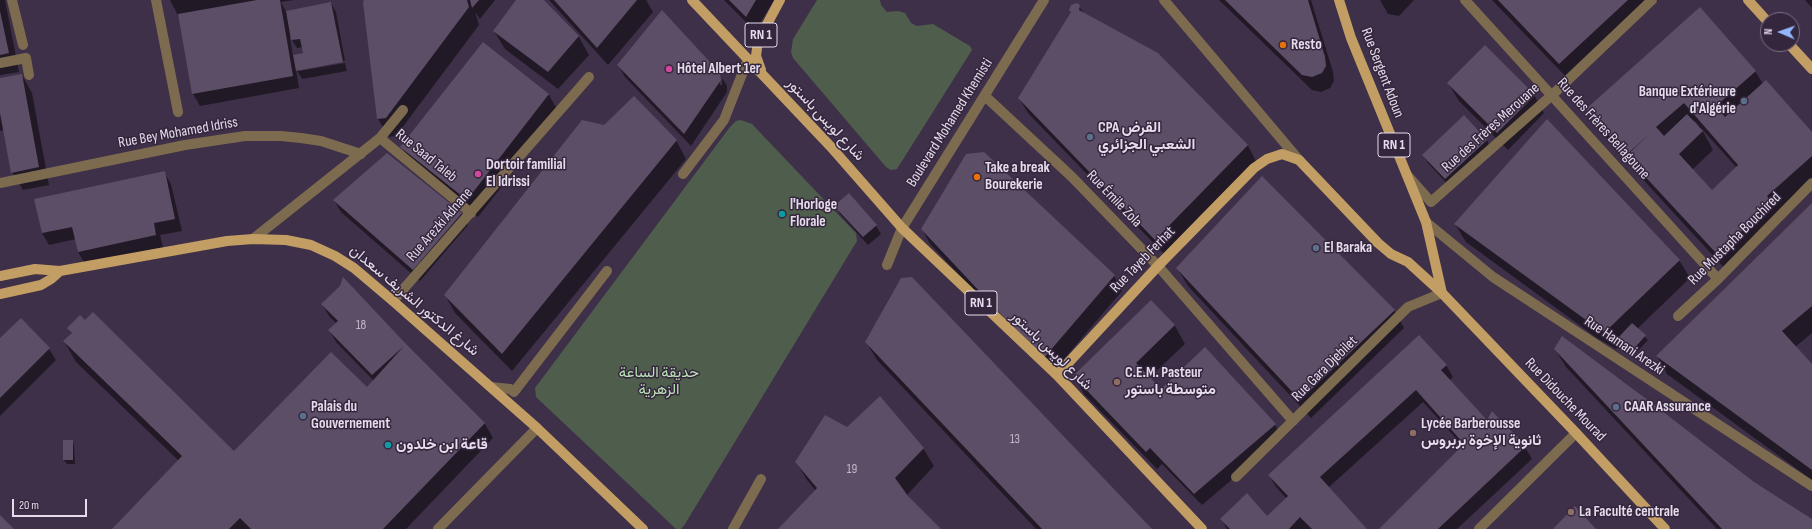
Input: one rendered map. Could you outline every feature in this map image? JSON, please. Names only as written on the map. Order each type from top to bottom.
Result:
[{"type":"main road","name":"شارع لويس باستور","points":[[692,0],[763,74],[902,228],[1057,375],[1202,529]]},
{"type":"main road","name":"RN 1","points":[[763,74],[756,56],[758,41],[780,0]]},
{"type":"main road","name":"Rue Sergent Adoun","points":[[1339,0],[1351,38],[1426,222],[1442,293]]},
{"type":"main road","points":[[1748,0],[1760,13]]},
{"type":"main road","points":[[1796,52],[1812,69]]},
{"type":"main road","name":"Rue Tayeb Ferhat","points":[[1057,375],[1158,266],[1254,168],[1267,159],[1282,154],[1299,160]]},
{"type":"main road","name":"Rue Didouche Mourad","points":[[1299,160],[1378,243],[1391,254],[1408,262],[1442,293],[1576,433],[1665,529]]},
{"type":"main road","name":"شارغ الدكتور الشريف سعدان","points":[[60,271],[201,246],[254,239],[286,240],[311,245],[335,256],[354,268],[393,301],[537,428],[643,529]]},
{"type":"main road","points":[[0,276],[35,269],[60,271]]},
{"type":"main road","points":[[0,294],[41,285],[60,271]]},
{"type":"street","points":[[12,0],[23,45]]},
{"type":"street","points":[[156,0],[178,112]]},
{"type":"street","name":"Boulevard Mohamed Khemisti","points":[[886,265],[902,228],[1044,0]]},
{"type":"street","points":[[1164,0],[1299,160]]},
{"type":"street","name":"Rue des Frères Bellagoune","points":[[1466,0],[1718,279]]},
{"type":"street","name":"Rue des Frères Merouane","points":[[1405,173],[1431,202],[1552,95],[1652,0]]},
{"type":"street","points":[[0,63],[26,58],[29,75]]},
{"type":"street","points":[[683,174],[724,120],[748,60]]},
{"type":"street","name":"Rue Arezki Adnane","points":[[393,301],[589,77]]},
{"type":"street","name":"Rue Émile Zola","points":[[984,96],[1072,177],[1158,266],[1293,420]]},
{"type":"street","points":[[254,239],[380,138],[403,110]]},
{"type":"street","name":"Rue Bey Mohamed Idriss","points":[[0,183],[186,145],[244,136],[281,136],[301,138],[322,142],[361,154]]},
{"type":"street","name":"Rue Saad Taleb","points":[[380,138],[471,213]]},
{"type":"street","name":"Rue Mustapha Bouchired","points":[[1678,316],[1718,279],[1812,183]]},
{"type":"street","name":"Rue Hamani Arezki","points":[[1426,222],[1493,277],[1812,486]]},
{"type":"street","points":[[491,387],[510,389],[514,392],[607,271]]},
{"type":"street","name":"Rue Gara Djebilet","points":[[1236,477],[1408,308],[1442,293]]},
{"type":"street","points":[[438,529],[537,428]]},
{"type":"street","points":[[1479,529],[1576,433]]},
{"type":"street","points":[[733,529],[762,479]]},
{"type":"green space","points":[[817,0],[880,0],[881,5],[887,12],[898,11],[905,13],[911,23],[917,26],[933,24],[970,46],[972,50],[897,169],[891,170],[886,167],[793,58],[791,52],[793,39]]},
{"type":"green space","name":"حديقة الساعة الزهرية","points":[[741,120],[752,124],[856,233],[857,241],[685,524],[681,529],[676,529],[536,397],[535,388],[730,127],[736,121]]},
{"type":"building","points":[[257,0],[280,0],[293,76],[192,94],[178,14]]},
{"type":"building","points":[[364,0],[467,0],[469,7],[386,118],[377,119],[363,2]]},
{"type":"building","points":[[470,0],[479,0],[472,8]]},
{"type":"building","points":[[516,0],[544,0],[579,36],[548,72],[493,31]]},
{"type":"building","points":[[554,0],[637,0],[597,48]]},
{"type":"building","points":[[729,0],[756,0],[746,17]]},
{"type":"building","points":[[1225,0],[1308,0],[1325,57],[1326,66],[1322,73],[1312,77],[1302,75]]},
{"type":"building","points":[[1498,0],[1628,0],[1559,64]]},
{"type":"building","points":[[331,2],[343,62],[296,71],[293,55],[303,53],[300,39],[291,40],[286,11]]},
{"type":"building","points":[[1077,3],[1080,5],[1079,10],[1158,53],[1248,145],[1155,240],[1018,98],[1071,12],[1069,10],[1071,5]]},
{"type":"building","points":[[1700,7],[1756,71],[1716,106],[1725,117],[1766,80],[1812,132],[1812,156],[1767,196],[1772,203],[1717,254],[1626,156],[1651,133],[1626,155],[1586,109]],"holes":[[[1684,103],[1738,165],[1712,190],[1679,154],[1703,131],[1687,114],[1664,136],[1656,127]]]},
{"type":"building","name":"Hôtel Albert 1er","points":[[662,10],[720,73],[721,80],[684,134],[617,65]]},
{"type":"building","points":[[0,11],[9,53],[0,55]]},
{"type":"building","points":[[483,42],[549,94],[467,200],[400,147]]},
{"type":"building","points":[[1485,45],[1535,95],[1497,133],[1447,83]]},
{"type":"building","points":[[22,74],[39,167],[11,173],[0,113],[0,78]]},
{"type":"building","points":[[634,96],[677,140],[502,354],[444,295],[582,120],[604,125]]},
{"type":"building","points":[[1464,115],[1487,140],[1445,179],[1422,155]]},
{"type":"building","points":[[1547,119],[1680,260],[1605,332],[1586,320],[1454,224]]},
{"type":"building","points":[[984,152],[1115,275],[1043,359],[921,229],[966,154]]},
{"type":"building","points":[[387,153],[462,213],[413,270],[333,200]]},
{"type":"building","points":[[165,171],[175,219],[154,223],[156,235],[78,252],[72,227],[42,233],[34,199]]},
{"type":"building","points":[[1262,176],[1395,310],[1300,400],[1176,268]]},
{"type":"building","points":[[849,193],[877,225],[863,237],[834,206]]},
{"type":"building","points":[[1812,203],[1812,306],[1782,331],[1812,364],[1812,470],[1656,356]]},
{"type":"building","points":[[343,277],[406,344],[485,423],[383,529],[251,529],[240,518],[229,529],[112,529],[182,456],[63,341],[72,333],[67,328],[80,315],[85,320],[93,312],[234,451],[331,352],[367,387],[404,346],[372,375],[328,330],[338,321],[321,304],[340,286]]},
{"type":"building","points":[[912,277],[1152,529],[1042,529],[865,342],[901,278]]},
{"type":"building","points":[[1151,300],[1175,325],[1136,363],[1161,389],[1205,347],[1276,424],[1194,494],[1150,448],[1146,452],[1073,376]]},
{"type":"building","points":[[21,318],[50,348],[0,398],[0,338]]},
{"type":"building","points":[[1632,323],[1646,335],[1631,352],[1617,339]]},
{"type":"building","name":"Lycée Barberousse ثانوية الإخوة بربروس","points":[[1419,335],[1447,365],[1441,370],[1487,420],[1492,411],[1526,446],[1438,529],[1379,529],[1464,444],[1416,390],[1320,477],[1367,529],[1312,529],[1300,517],[1289,529],[1230,529],[1220,519],[1247,493],[1267,516],[1288,496],[1268,475]]},
{"type":"building","points":[[1562,336],[1754,482],[1812,519],[1812,529],[1722,529],[1554,349]]},
{"type":"building","points":[[880,396],[924,448],[895,478],[908,496],[941,529],[778,529],[817,488],[795,462],[825,415],[847,427]]},
{"type":"building","points":[[63,440],[73,440],[73,460],[63,460]]},
{"type":"building","points":[[1575,506],[1596,529],[1553,529]]},
{"type":"building","points":[[0,515],[14,529],[0,529]]},
{"type":"place","name":"Resto","points":[[1283,45]]},
{"type":"place","name":"Hôtel Albert 1er","points":[[669,69]]},
{"type":"place","name":"Banque Extérieure d'Algérie","points":[[1744,101]]},
{"type":"place","name":"CPA القرض الشعبي الجزائري","points":[[1090,137]]},
{"type":"place","name":"Dortoir familial El Idrissi","points":[[478,174]]},
{"type":"place","name":"Take a break Bourekerie","points":[[977,177]]},
{"type":"place","name":"l'Horloge Florale","points":[[782,214]]},
{"type":"place","name":"El Baraka","points":[[1316,248]]},
{"type":"place","name":"C.E.M. Pasteur متوسطة باستور","points":[[1117,382]]},
{"type":"place","name":"CAAR Assurance","points":[[1616,407]]},
{"type":"place","name":"Palais du Gouvernement","points":[[303,416]]},
{"type":"place","name":"Lycée Barberousse ثانوية الإخوة بربروس","points":[[1413,433]]},
{"type":"place","name":"قاعة ابن خلدون","points":[[388,445]]},
{"type":"place","name":"La Faculté centrale","points":[[1571,512]]}]
